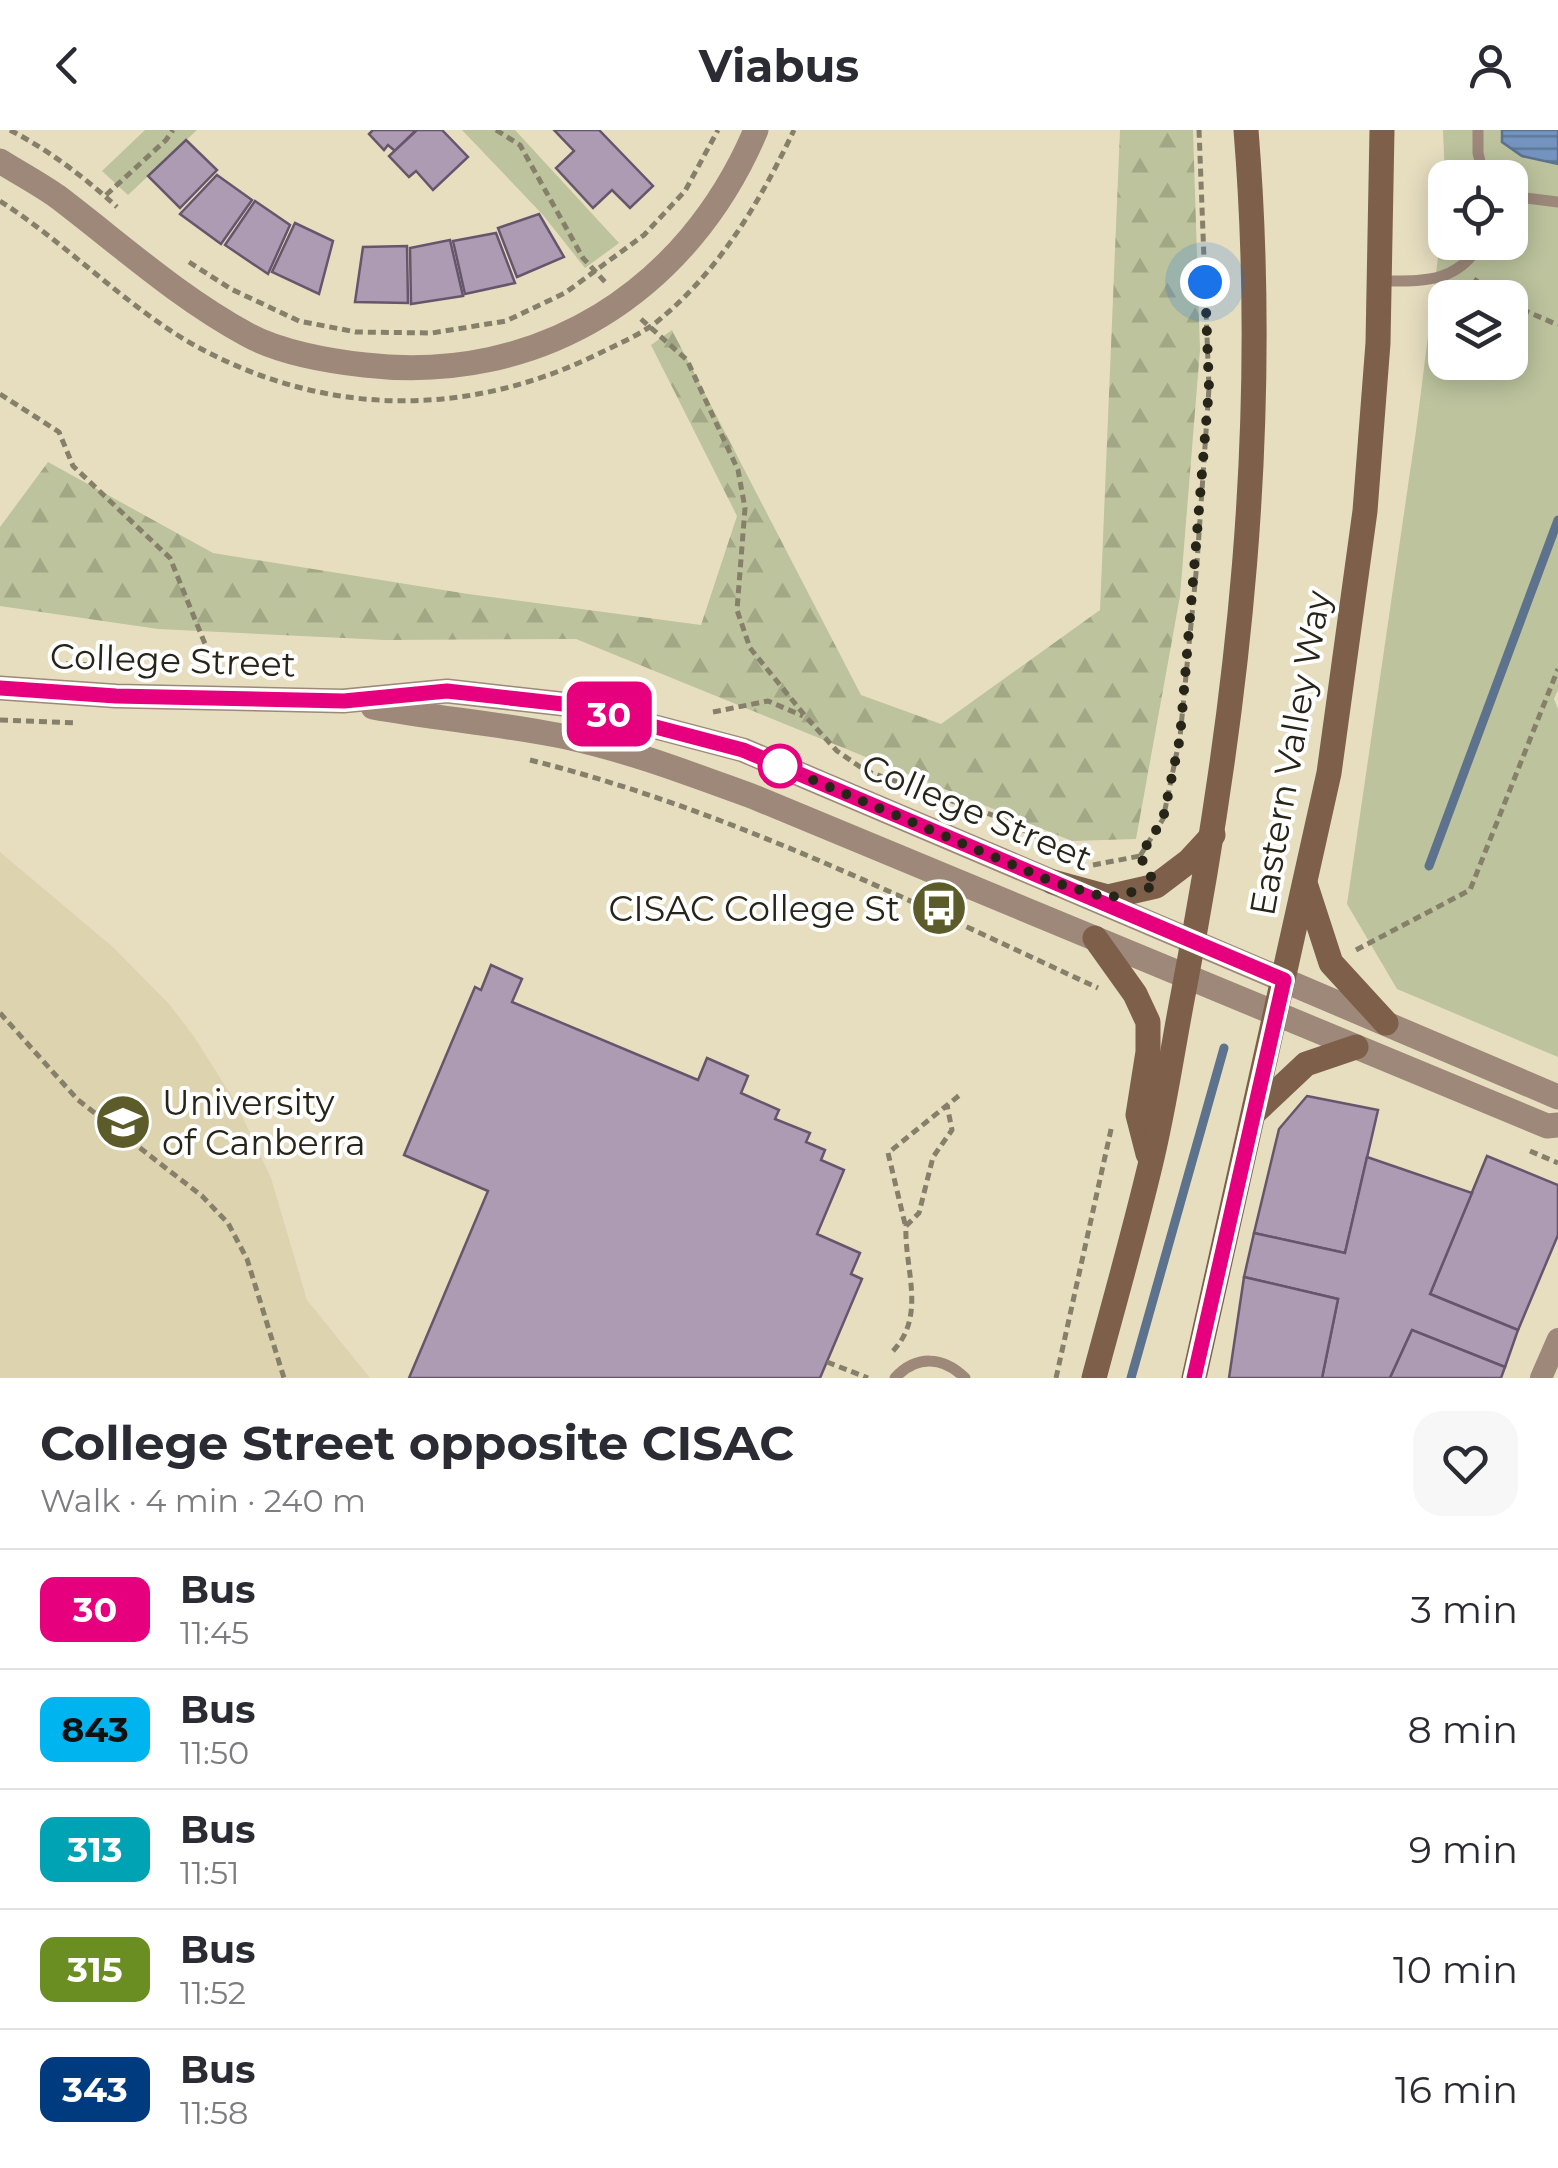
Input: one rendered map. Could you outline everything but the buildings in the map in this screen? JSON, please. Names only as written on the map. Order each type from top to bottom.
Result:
[{"type":"main road","name":"Eastern Valley Way","points":[[1094,1378],[1151,1164],[1214,835],[1240,639],[1252,498],[1256,372],[1246,130]]},
{"type":"main road","name":"Eastern Valley Way","points":[[1194,1378],[1329,773],[1365,511],[1380,281],[1382,130]]},
{"type":"main road","points":[[1053,882],[1108,898],[1156,886],[1189,861],[1214,835]]},
{"type":"main road","points":[[1305,883],[1332,964],[1386,1023]]},
{"type":"main road","points":[[1095,938],[1135,994],[1148,1022],[1148,1052],[1138,1115],[1151,1164]]},
{"type":"main road","points":[[1256,1112],[1306,1064],[1356,1047]]},
{"type":"street","points":[[0,161],[56,196],[166,284],[251,337],[331,361],[392,368],[442,368],[552,341],[623,304],[687,246],[744,158],[756,130]]},
{"type":"street","name":"College Street","points":[[0,688],[116,696],[344,701],[447,691],[572,705],[626,718],[743,750],[1558,1097]]},
{"type":"street","name":"College Street","points":[[344,701],[615,748],[754,797],[1547,1126],[1558,1125]]},
{"type":"street","points":[[1542,1378],[1558,1339]]},
{"type":"lane","points":[[1478,130],[1480,160]]},
{"type":"lane","points":[[1528,198],[1558,202]]},
{"type":"lane","points":[[1380,281],[1448,276],[1472,260]]},
{"type":"lane","points":[[895,1378],[907,1366],[922,1360],[954,1367],[965,1378]]},
{"type":"path","points":[[10,130],[43,148],[118,207]]},
{"type":"path","points":[[82,218],[172,130]]},
{"type":"path","points":[[496,130],[520,145],[583,258],[623,304],[687,360],[738,470],[745,508],[737,610],[750,648],[837,750],[866,771],[998,816],[1092,865],[1140,856],[1163,819],[1180,738],[1209,388],[1199,130]]},
{"type":"path","points":[[187,261],[232,290],[299,321],[356,332],[432,333],[506,321],[566,293],[644,234],[685,191],[718,130]]},
{"type":"path","points":[[0,201],[194,344],[289,387],[377,402],[445,400],[510,388],[560,370],[649,326],[698,282],[720,255],[769,183],[794,130]]},
{"type":"path","points":[[1459,269],[1475,280]]},
{"type":"path","points":[[1528,312],[1558,325]]},
{"type":"path","points":[[0,394],[58,432],[73,466],[170,558],[216,670]]},
{"type":"path","points":[[1332,964],[1470,890],[1558,669]]},
{"type":"path","points":[[0,720],[90,723]]},
{"type":"path","points":[[526,759],[680,805],[881,889],[1104,991]]},
{"type":"path","points":[[1140,856],[1156,886]]},
{"type":"path","points":[[0,1014],[78,1100],[202,1196],[228,1223],[246,1259],[284,1378]]},
{"type":"path","points":[[892,1352],[904,1340],[914,1296],[906,1226],[888,1153],[961,1094]]},
{"type":"path","points":[[906,1226],[920,1213],[933,1157],[952,1130],[947,1105]]},
{"type":"path","points":[[1056,1378],[1112,1124]]},
{"type":"path","points":[[827,1362],[868,1378]]},
{"type":"shaded area","name":"University of Canberra","points":[[0,852],[114,948],[169,1004],[193,1035],[236,1103],[271,1178],[307,1300],[370,1378],[0,1378]]},
{"type":"green space","points":[[145,130],[197,130],[128,195],[102,171]]},
{"type":"green space","points":[[462,130],[515,130],[619,243],[585,268],[543,215]]},
{"type":"green space","points":[[1120,130],[1193,130],[1200,350],[1180,596],[1136,839],[1072,841],[576,639],[385,640],[158,629],[0,606],[0,527],[48,462],[213,553],[468,594],[701,625],[737,516],[651,345],[672,330],[861,695],[941,724],[1100,610]]},
{"type":"green space","points":[[1443,130],[1558,130],[1558,690],[1554,699],[1558,709],[1558,1057],[1397,989],[1347,904],[1428,336],[1428,380],[1528,380],[1528,280],[1435,280],[1438,260],[1528,260],[1528,160],[1444,160]]},
{"type":"water","points":[[1502,130],[1558,130],[1558,164],[1522,156],[1502,142]]},
{"type":"waterway","points":[[1429,866],[1558,520]]},
{"type":"waterway","points":[[1131,1378],[1224,1048]]},
{"type":"bus line","name":"30","points":[[0,688],[116,696],[344,701],[447,691],[572,705],[743,750],[1284,980],[1194,1378]]},
{"type":"place","name":"CISAC College St","points":[[939,908]]},
{"type":"place","name":"University of Canberra","points":[[123,1122]]},
{"type":"route","points":[[780,766],[1053,882],[1108,898],[1156,886],[1140,856],[1163,819],[1180,738],[1209,388],[1205,282]]}]
